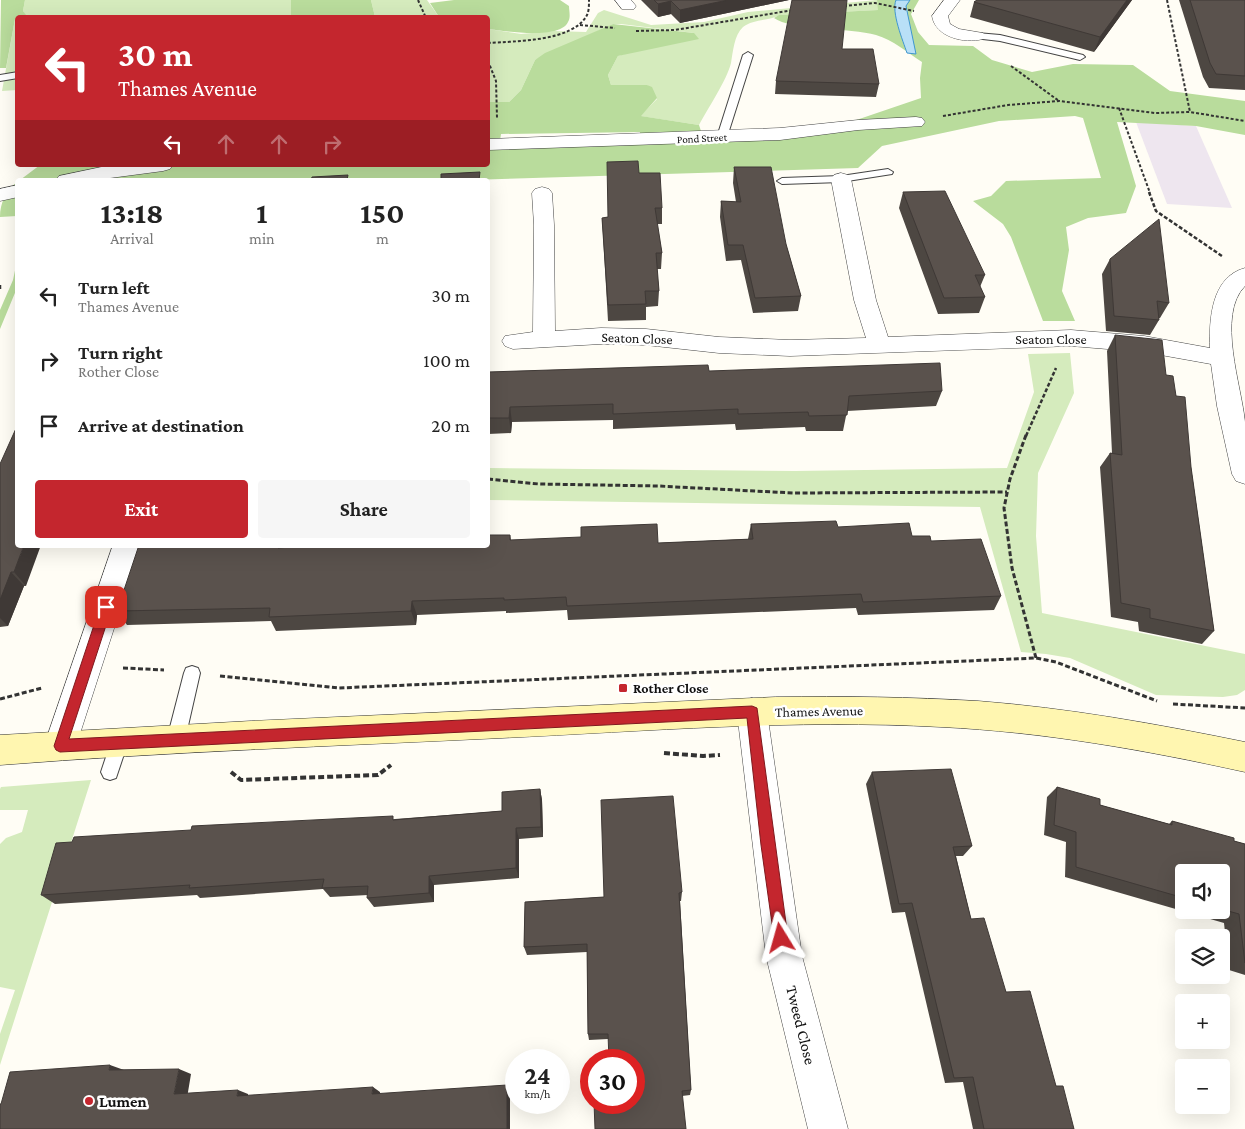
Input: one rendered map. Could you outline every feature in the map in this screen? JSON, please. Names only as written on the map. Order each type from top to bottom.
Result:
[{"type":"street","points":[[952,0],[940,16],[943,26],[947,30],[956,33],[977,36]]},
{"type":"street","name":"Pond Street","points":[[492,145],[780,134],[858,125],[916,122]]},
{"type":"street","points":[[75,178],[111,170],[143,167]]},
{"type":"street","points":[[841,179],[865,300],[879,344]]},
{"type":"street","points":[[0,195],[15,192]]},
{"type":"street","points":[[542,193],[544,225],[544,338]]},
{"type":"street","points":[[1237,268],[1223,309],[1220,334],[1221,358],[1245,474]]},
{"type":"street","name":"Seaton Close","points":[[513,341],[544,338],[646,337],[765,348],[1071,338],[1144,344],[1221,358]]},
{"type":"street","points":[[60,746],[125,548]]},
{"type":"street","name":"Thames Avenue","points":[[0,750],[176,739],[752,712],[850,710],[945,713],[1052,723],[1170,740],[1245,757]]},
{"type":"street","name":"Tweed Close","points":[[752,712],[784,956],[828,1129]]},
{"type":"lane","points":[[977,36],[1000,38],[1080,58]]},
{"type":"lane","points":[[722,137],[748,55]]},
{"type":"lane","points":[[0,78],[15,76]]},
{"type":"lane","points":[[782,180],[841,179],[888,172]]},
{"type":"lane","points":[[176,739],[192,673]]},
{"type":"lane","points":[[110,772],[119,742]]},
{"type":"path","points":[[418,0],[425,15]]},
{"type":"path","points":[[490,43],[563,34],[580,25],[587,14],[590,0]]},
{"type":"path","points":[[1167,0],[1190,112]]},
{"type":"path","points":[[839,7],[864,4],[911,10]]},
{"type":"path","points":[[634,30],[643,32],[706,26],[760,13],[796,10]]},
{"type":"path","points":[[580,25],[616,28]]},
{"type":"path","points":[[490,64],[496,85],[492,145]]},
{"type":"path","points":[[916,122],[964,111],[1059,101],[1155,113],[1190,112],[1245,121]]},
{"type":"path","points":[[1119,108],[1156,211],[1237,268]]},
{"type":"path","points":[[1036,658],[1012,568],[1004,508],[1010,479],[1033,417],[1071,338]]},
{"type":"path","points":[[490,479],[539,484],[658,486],[793,493],[1008,492]]},
{"type":"path","points":[[0,699],[44,687],[59,675],[135,667],[339,688],[1036,658],[1056,662],[1163,704],[1245,708]]},
{"type":"shaded area","points":[[1136,122],[1196,126],[1232,208],[1167,204]]},
{"type":"green space","points":[[1,0],[25,0],[23,11],[26,15],[15,15],[6,68],[0,68]]},
{"type":"green space","points":[[25,0],[291,0],[291,15],[25,15],[23,11]]},
{"type":"green space","points":[[291,0],[371,0],[375,15],[291,15]]},
{"type":"green space","points":[[371,0],[427,0],[438,15],[375,15]]},
{"type":"green space","points":[[454,0],[560,0],[569,6],[569,18],[563,28],[554,31],[531,33],[506,31],[490,29],[490,15],[438,15],[430,3]]},
{"type":"green space","points":[[877,0],[879,10],[780,15],[747,24],[740,30],[736,39],[726,77],[699,125],[640,116],[657,99],[647,85],[611,85],[608,75],[618,56],[694,33],[621,24],[613,24],[535,60],[521,90],[509,102],[490,102],[490,29],[521,34],[554,31],[586,32],[598,13],[604,10],[651,25],[704,22],[748,12]]},
{"type":"green space","points":[[877,0],[919,0],[911,14],[918,32],[929,45],[973,46],[992,60],[1032,72],[1073,64],[1133,65],[1170,91],[1245,101],[1245,135],[1196,126],[1117,122],[1136,186],[1126,213],[1088,218],[1066,227],[1069,250],[1062,291],[1075,321],[1043,321],[1011,237],[1003,224],[973,201],[991,196],[1006,181],[1101,178],[1083,118],[1075,116],[999,121],[882,146],[858,168],[490,179],[23,178],[37,167],[490,167],[490,102],[509,102],[521,90],[535,60],[545,53],[613,24],[694,33],[699,39],[618,56],[608,75],[611,85],[647,85],[652,87],[657,98],[641,116],[699,125],[702,134],[824,131],[921,98],[920,78],[922,62],[894,43],[882,37],[865,33],[793,25],[774,18],[779,15],[878,10]],"holes":[[[640,132],[640,136],[500,141],[501,134]]]},
{"type":"green space","points":[[15,19],[15,90],[2,91]]},
{"type":"green space","points":[[15,184],[15,216],[0,217],[4,197]]},
{"type":"green space","points":[[15,270],[15,293],[0,329],[0,310],[13,280]]},
{"type":"green space","points":[[1070,353],[1074,393],[1038,473],[1036,536],[1042,613],[1245,654],[1245,690],[1237,695],[1223,697],[1156,695],[1070,658],[1021,652],[980,507],[490,500],[490,468],[795,471],[1007,468],[1034,392],[1028,354]]},
{"type":"green space","points":[[91,780],[0,1065],[0,1034],[15,990],[0,987],[0,844],[6,838],[22,832],[28,810],[0,810],[0,789],[1,787]]},
{"type":"water","points":[[896,0],[910,0],[906,6],[916,54],[907,53],[896,19]]},
{"type":"building","points":[[654,0],[728,0],[680,10],[671,1],[658,4]]},
{"type":"building","points":[[792,0],[847,0],[842,49],[873,49],[879,84],[776,81]]},
{"type":"building","points":[[977,0],[1127,0],[1100,37],[974,2]]},
{"type":"building","points":[[1190,0],[1245,0],[1245,76],[1216,74],[1210,63]]},
{"type":"building","points":[[638,161],[639,173],[660,173],[662,208],[655,208],[662,253],[656,253],[659,291],[645,291],[646,304],[608,305],[602,218],[608,217],[607,162]]},
{"type":"building","points":[[734,167],[771,167],[786,244],[801,296],[755,298],[743,245],[728,245],[721,201],[741,202]]},
{"type":"building","points":[[480,172],[479,178],[441,178],[441,174]]},
{"type":"building","points":[[348,175],[347,178],[312,177]]},
{"type":"building","points":[[945,191],[985,275],[975,275],[985,297],[944,298],[903,192]]},
{"type":"building","points":[[1159,219],[1169,303],[1157,301],[1159,320],[1114,316],[1110,259]]},
{"type":"building","points":[[1115,335],[1162,340],[1166,375],[1173,376],[1176,396],[1185,397],[1191,467],[1214,631],[1150,618],[1150,609],[1121,603],[1110,453],[1122,455]]},
{"type":"building","points":[[940,363],[942,391],[849,396],[847,415],[809,416],[808,412],[738,414],[738,409],[613,414],[613,404],[510,407],[509,418],[490,418],[490,372],[708,365],[709,371]]},
{"type":"building","points":[[15,431],[15,548],[23,548],[14,572],[11,572],[0,600],[0,464]]},
{"type":"building","points":[[836,521],[838,527],[909,523],[912,536],[930,536],[931,541],[981,539],[1001,596],[863,602],[861,594],[567,606],[566,597],[504,600],[504,598],[412,601],[411,611],[269,617],[270,608],[117,611],[138,548],[490,548],[490,535],[510,535],[510,540],[581,537],[581,527],[657,524],[658,543],[753,539],[751,524]]},
{"type":"building","points":[[951,769],[972,846],[953,847],[971,919],[984,918],[1006,992],[1030,991],[1056,1086],[1063,1086],[1074,1129],[984,1129],[973,1077],[954,1078],[912,903],[899,904],[872,772]]},
{"type":"building","points":[[1057,787],[1100,799],[1100,805],[1172,825],[1172,821],[1234,838],[1234,841],[1245,844],[1245,963],[1239,914],[1230,912],[1230,864],[1175,864],[1175,895],[1076,867],[1076,832],[1054,825]]},
{"type":"building","points":[[540,789],[541,827],[516,828],[516,868],[429,876],[429,893],[367,898],[368,886],[322,888],[324,879],[189,888],[190,885],[41,895],[56,843],[72,842],[74,837],[191,830],[192,826],[393,816],[393,820],[502,811],[502,792]]},
{"type":"building","points":[[673,796],[682,892],[679,893],[691,1090],[682,1091],[686,1129],[595,1129],[594,1114],[645,1114],[645,1049],[609,1049],[608,1034],[588,1034],[587,944],[524,947],[525,902],[604,897],[601,800]]},
{"type":"building","points":[[110,1065],[109,1070],[179,1069],[174,1094],[238,1090],[237,1096],[373,1087],[372,1094],[505,1085],[507,1129],[0,1129],[0,1104],[10,1072]]},
{"type":"place","name":"Rother Close","points":[[623,688]]},
{"type":"place","name":"Lumen","points":[[89,1101]]},
{"type":"route","points":[[106,607],[60,746],[752,712],[781,938]]}]
